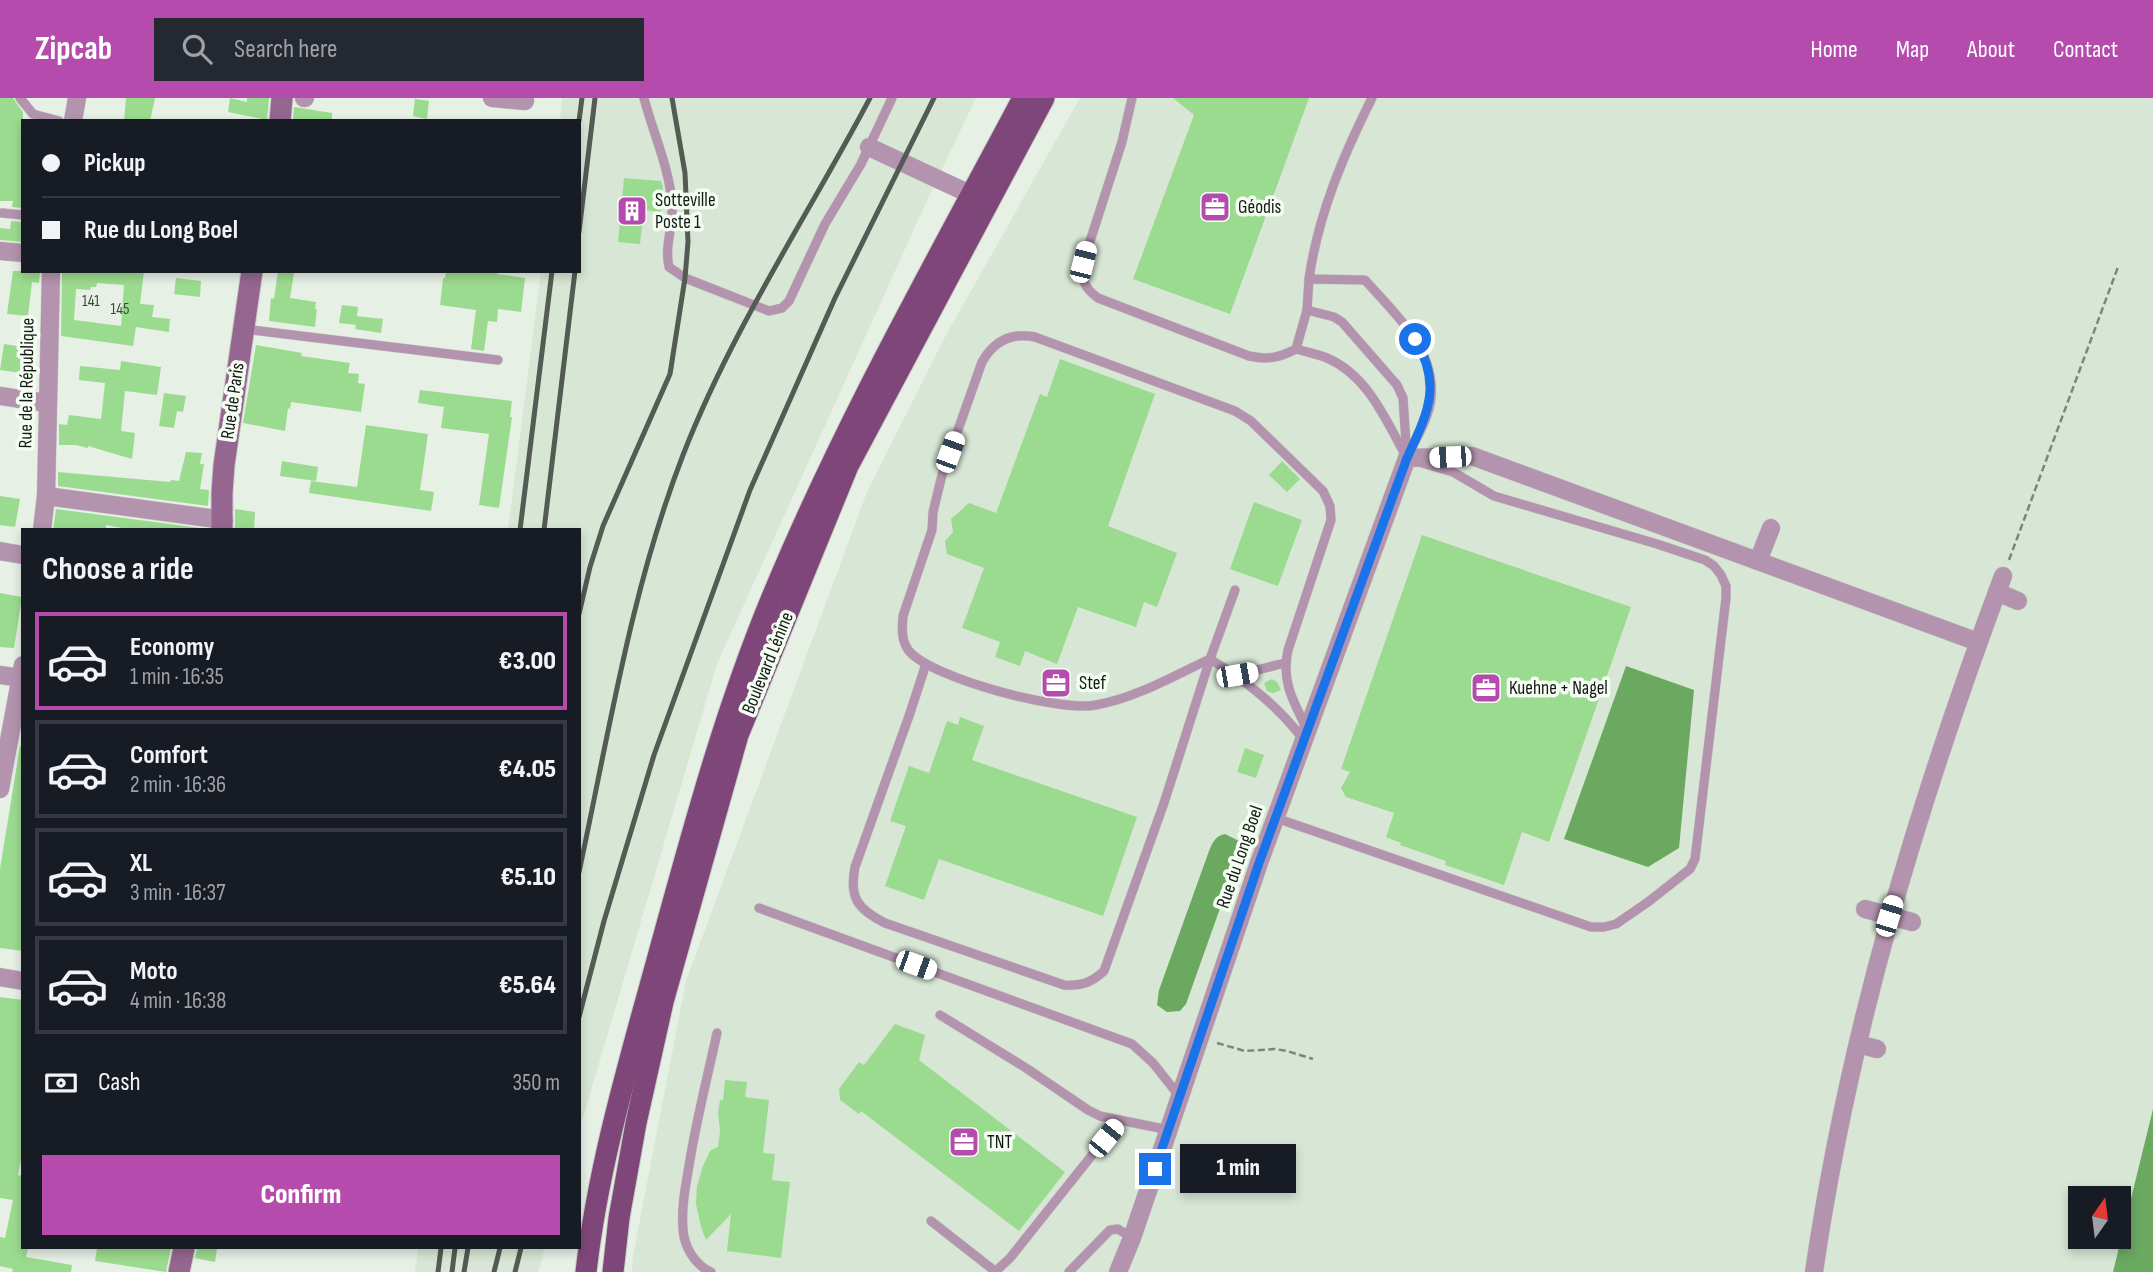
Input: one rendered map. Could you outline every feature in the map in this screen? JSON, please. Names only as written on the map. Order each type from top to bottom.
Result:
[{"type":"main road","points":[[586,1272],[593,1213],[613,1123],[718,746],[744,668],[804,521],[846,434],[1023,98]]},
{"type":"main road","name":"Boulevard Lénine","points":[[613,1272],[621,1204],[636,1122],[663,1002],[738,736],[848,466],[1044,98]]},
{"type":"street","points":[[73,119],[77,98]]},
{"type":"street","points":[[280,119],[282,98]]},
{"type":"street","points":[[492,98],[525,102]]},
{"type":"street","points":[[869,147],[972,195]]},
{"type":"street","points":[[0,251],[21,253]]},
{"type":"street","name":"Rue de la République","points":[[42,528],[46,496],[51,273]]},
{"type":"street","name":"Rue de Paris","points":[[223,525],[224,465],[252,273]]},
{"type":"street","points":[[0,396],[47,403]]},
{"type":"street","points":[[1407,458],[1472,456],[1978,642]]},
{"type":"street","name":"Rue du Long Boel","points":[[1118,1272],[1276,818],[1407,458]]},
{"type":"street","points":[[46,496],[223,525]]},
{"type":"street","points":[[1758,561],[1771,528]]},
{"type":"street","points":[[0,551],[21,555]]},
{"type":"street","points":[[1814,1272],[1839,1129],[1889,916],[1950,721],[2000,584],[2018,601]]},
{"type":"street","points":[[0,675],[21,672]]},
{"type":"street","points":[[0,789],[21,677]]},
{"type":"street","points":[[1865,909],[1912,922]]},
{"type":"street","points":[[0,977],[21,981]]},
{"type":"street","points":[[1858,1044],[1877,1049]]},
{"type":"street","points":[[179,1272],[184,1249]]},
{"type":"lane","points":[[20,98],[33,114],[52,119]]},
{"type":"lane","points":[[644,98],[667,173],[672,205],[668,241],[669,267],[685,278],[769,311],[782,308],[789,301],[825,225],[869,147],[892,98]]},
{"type":"lane","points":[[1132,98],[1122,142],[1083,262],[1082,276],[1088,290],[1098,298],[1249,356],[1272,359],[1296,349],[1307,310],[1313,250],[1320,220],[1347,148],[1372,98]]},
{"type":"lane","points":[[2,212],[21,215]]},
{"type":"lane","points":[[1309,279],[1365,280],[1412,333],[1420,347],[1427,369],[1431,400],[1407,458]]},
{"type":"lane","points":[[1307,310],[1334,317],[1342,322],[1398,385],[1404,398],[1407,458]]},
{"type":"lane","points":[[244,328],[498,360]]},
{"type":"lane","points":[[1210,659],[1123,699],[1093,706],[1063,705],[993,690],[926,664],[910,652],[904,642],[902,630],[904,616],[932,530],[933,512],[942,474],[982,362],[989,350],[999,341],[1023,334],[1035,337],[1236,411],[1251,421],[1323,491],[1330,506],[1331,520],[1285,663],[1288,688],[1306,735]]},
{"type":"lane","points":[[1276,818],[1591,927],[1616,924],[1690,869],[1695,859],[1726,598],[1726,586],[1721,575],[1705,560],[1494,496],[1453,472],[1407,458],[1363,384],[1336,362],[1296,349]]},
{"type":"lane","points":[[926,664],[855,867],[852,883],[854,895],[860,906],[870,915],[885,922],[1046,981],[1077,986],[1096,978],[1104,971],[1164,803],[1235,590]]},
{"type":"lane","points":[[1210,659],[1237,675],[1270,701],[1306,735]]},
{"type":"lane","points":[[1237,675],[1285,663]]},
{"type":"lane","points":[[759,908],[1132,1044],[1153,1063],[1180,1097]]},
{"type":"lane","points":[[940,1015],[1088,1110],[1100,1116],[1169,1130]]},
{"type":"lane","points":[[711,1272],[697,1264],[683,1230],[685,1190],[717,1033]]},
{"type":"lane","points":[[932,1221],[996,1271],[1010,1258],[1120,1120]]},
{"type":"lane","points":[[1069,1272],[1110,1230],[1118,1228],[1132,1238]]},
{"type":"path","points":[[2000,584],[2118,267]]},
{"type":"path","points":[[1200,1038],[1245,1051],[1275,1049],[1313,1059]]},
{"type":"shaded area","points":[[562,98],[976,98],[717,664],[581,1124],[581,528],[508,528],[541,273],[581,273],[581,119],[560,119]]},
{"type":"shaded area","points":[[1080,98],[2153,98],[2153,1272],[632,1272],[686,981],[867,492],[945,337]]},
{"type":"shaded area","points":[[1626,666],[1694,690],[1679,848],[1648,867],[1564,839]]},
{"type":"shaded area","points":[[1225,834],[1239,841],[1240,852],[1186,1004],[1180,1011],[1167,1012],[1157,1005],[1159,990],[1209,851],[1213,842]]},
{"type":"shaded area","points":[[2153,1109],[2153,1272],[2113,1272],[2118,1250],[2132,1250],[2132,1195]]},
{"type":"shaded area","points":[[418,1249],[545,1249],[538,1272],[415,1272]]},
{"type":"building","points":[[0,98],[13,98],[23,112],[21,208],[12,207],[13,201],[0,201]]},
{"type":"building","points":[[126,98],[155,98],[150,119],[124,119]]},
{"type":"building","points":[[230,98],[247,102],[247,98],[269,98],[267,119],[228,112]]},
{"type":"building","name":"Géodis","points":[[1173,98],[1309,98],[1230,314],[1133,279],[1194,115]]},
{"type":"building","points":[[415,99],[429,101],[427,119],[413,116]]},
{"type":"building","points":[[294,107],[332,113],[332,119],[293,119]]},
{"type":"building","name":"Sotteville Poste 1","points":[[624,178],[661,181],[663,188],[661,212],[644,210],[640,244],[618,242]]},
{"type":"building","points":[[11,221],[21,222],[21,242],[0,240],[0,228],[10,229]]},
{"type":"building","points":[[13,271],[40,273],[39,283],[32,282],[28,316],[7,314]]},
{"type":"building","points":[[62,273],[144,273],[140,304],[154,305],[152,317],[170,319],[169,332],[136,327],[133,346],[61,336]],"holes":[[[97,283],[124,285],[121,326],[74,320],[76,289],[90,290],[91,287],[96,287]]]},
{"type":"building","points":[[278,273],[294,273],[290,298],[316,302],[315,327],[269,321],[271,298],[274,299]]},
{"type":"building","points":[[446,273],[497,273],[525,278],[521,312],[498,309],[497,322],[488,321],[484,351],[471,349],[476,310],[440,305]]},
{"type":"building","points":[[176,278],[201,281],[200,297],[174,294]]},
{"type":"building","points":[[342,305],[358,307],[357,316],[383,319],[381,333],[355,329],[356,325],[339,323]]},
{"type":"building","points":[[4,344],[30,348],[28,374],[0,370]]},
{"type":"building","points":[[256,345],[302,353],[301,356],[350,363],[348,373],[359,374],[358,383],[365,384],[361,412],[291,402],[285,431],[243,423]]},
{"type":"building","points":[[1060,359],[1155,394],[1108,526],[1177,553],[1157,607],[1144,602],[1136,627],[1078,607],[1057,664],[1025,651],[1020,666],[995,657],[1000,642],[962,628],[984,568],[947,554],[945,541],[953,532],[951,519],[969,503],[996,513],[1040,394],[1047,397]]},
{"type":"building","points":[[121,361],[161,367],[157,395],[125,391],[121,431],[135,433],[132,459],[88,446],[59,445],[59,424],[67,425],[69,415],[101,419],[105,383],[79,380],[80,366],[120,370]]},
{"type":"building","points":[[420,390],[512,401],[499,508],[479,505],[489,434],[441,428],[444,407],[418,403]]},
{"type":"building","points":[[164,393],[186,396],[183,412],[177,411],[174,428],[159,426]]},
{"type":"building","points":[[366,425],[428,434],[420,490],[434,492],[431,511],[309,493],[311,481],[357,487]]},
{"type":"building","points":[[186,452],[202,453],[200,464],[204,464],[200,489],[209,490],[208,506],[58,486],[58,472],[179,481]]},
{"type":"building","points":[[282,461],[318,467],[316,481],[280,476]]},
{"type":"building","points":[[1282,461],[1300,479],[1287,492],[1269,475]]},
{"type":"building","points":[[0,496],[20,499],[15,527],[0,525]]},
{"type":"building","points":[[1254,502],[1302,520],[1278,586],[1230,569]]},
{"type":"building","points":[[56,509],[199,528],[122,528],[106,525],[106,528],[53,528]]},
{"type":"building","points":[[235,509],[255,512],[254,528],[235,528]]},
{"type":"building","name":"Kuehne + Nagel","points":[[1422,535],[1631,607],[1549,842],[1522,832],[1504,885],[1445,865],[1446,861],[1400,845],[1401,843],[1386,837],[1394,813],[1346,797],[1341,788],[1350,772],[1341,769]]},
{"type":"building","points":[[0,593],[21,597],[14,648],[0,647]]},
{"type":"building","points":[[1272,679],[1281,690],[1273,693],[1267,691],[1264,683]]},
{"type":"building","points":[[960,717],[984,726],[972,760],[1137,817],[1103,916],[939,859],[924,900],[885,886],[906,826],[890,821],[909,766],[929,773],[947,721],[958,725]]},
{"type":"building","points":[[21,746],[21,951],[0,948],[0,869]]},
{"type":"building","points":[[1245,748],[1264,755],[1256,778],[1237,772]]},
{"type":"building","points":[[0,997],[21,1000],[21,1159],[18,1175],[21,1176],[21,1249],[28,1249],[26,1257],[72,1265],[71,1272],[12,1272],[13,1269],[0,1266],[0,1237],[5,1238],[13,1200],[0,1198]]},
{"type":"building","points":[[895,1024],[925,1035],[919,1060],[1065,1172],[1019,1231],[861,1111],[859,1114],[840,1100],[839,1089],[859,1062],[864,1065]]},
{"type":"building","points":[[725,1080],[747,1082],[745,1097],[769,1100],[763,1153],[775,1154],[772,1180],[790,1182],[781,1258],[727,1251],[731,1214],[706,1240],[701,1227],[696,1204],[697,1186],[709,1153],[718,1147],[718,1112],[720,1100],[723,1100]]},
{"type":"building","points":[[97,1249],[171,1249],[166,1272],[95,1261]]},
{"type":"building","points":[[197,1249],[217,1249],[215,1262],[195,1258]]},
{"type":"railway","points":[[579,119],[582,98]]},
{"type":"railway","points":[[581,215],[595,98]]},
{"type":"railway","points":[[581,605],[603,526],[670,374],[688,242],[685,173],[672,98]]},
{"type":"railway","points":[[581,862],[635,609],[649,557],[683,455],[747,318],[870,98]]},
{"type":"railway","points":[[581,1009],[604,921],[654,755],[750,490],[835,298],[934,98]]},
{"type":"railway","points":[[520,528],[552,273]]},
{"type":"railway","points":[[544,528],[575,273]]},
{"type":"railway","points":[[438,1272],[441,1249]]},
{"type":"railway","points":[[452,1272],[455,1249]]},
{"type":"railway","points":[[464,1272],[468,1249]]},
{"type":"railway","points":[[494,1272],[500,1249]]},
{"type":"railway","points":[[515,1272],[521,1249]]},
{"type":"place","name":"Géodis","points":[[1215,207]]},
{"type":"place","name":"Sotteville Poste 1","points":[[632,211]]},
{"type":"place","name":"Stef","points":[[1056,683]]},
{"type":"place","name":"Kuehne + Nagel","points":[[1486,688]]},
{"type":"place","name":"TNT","points":[[964,1142]]},
{"type":"route","points":[[1155,1169],[1259,863],[1407,458],[1431,400],[1425,360],[1415,339]]}]
